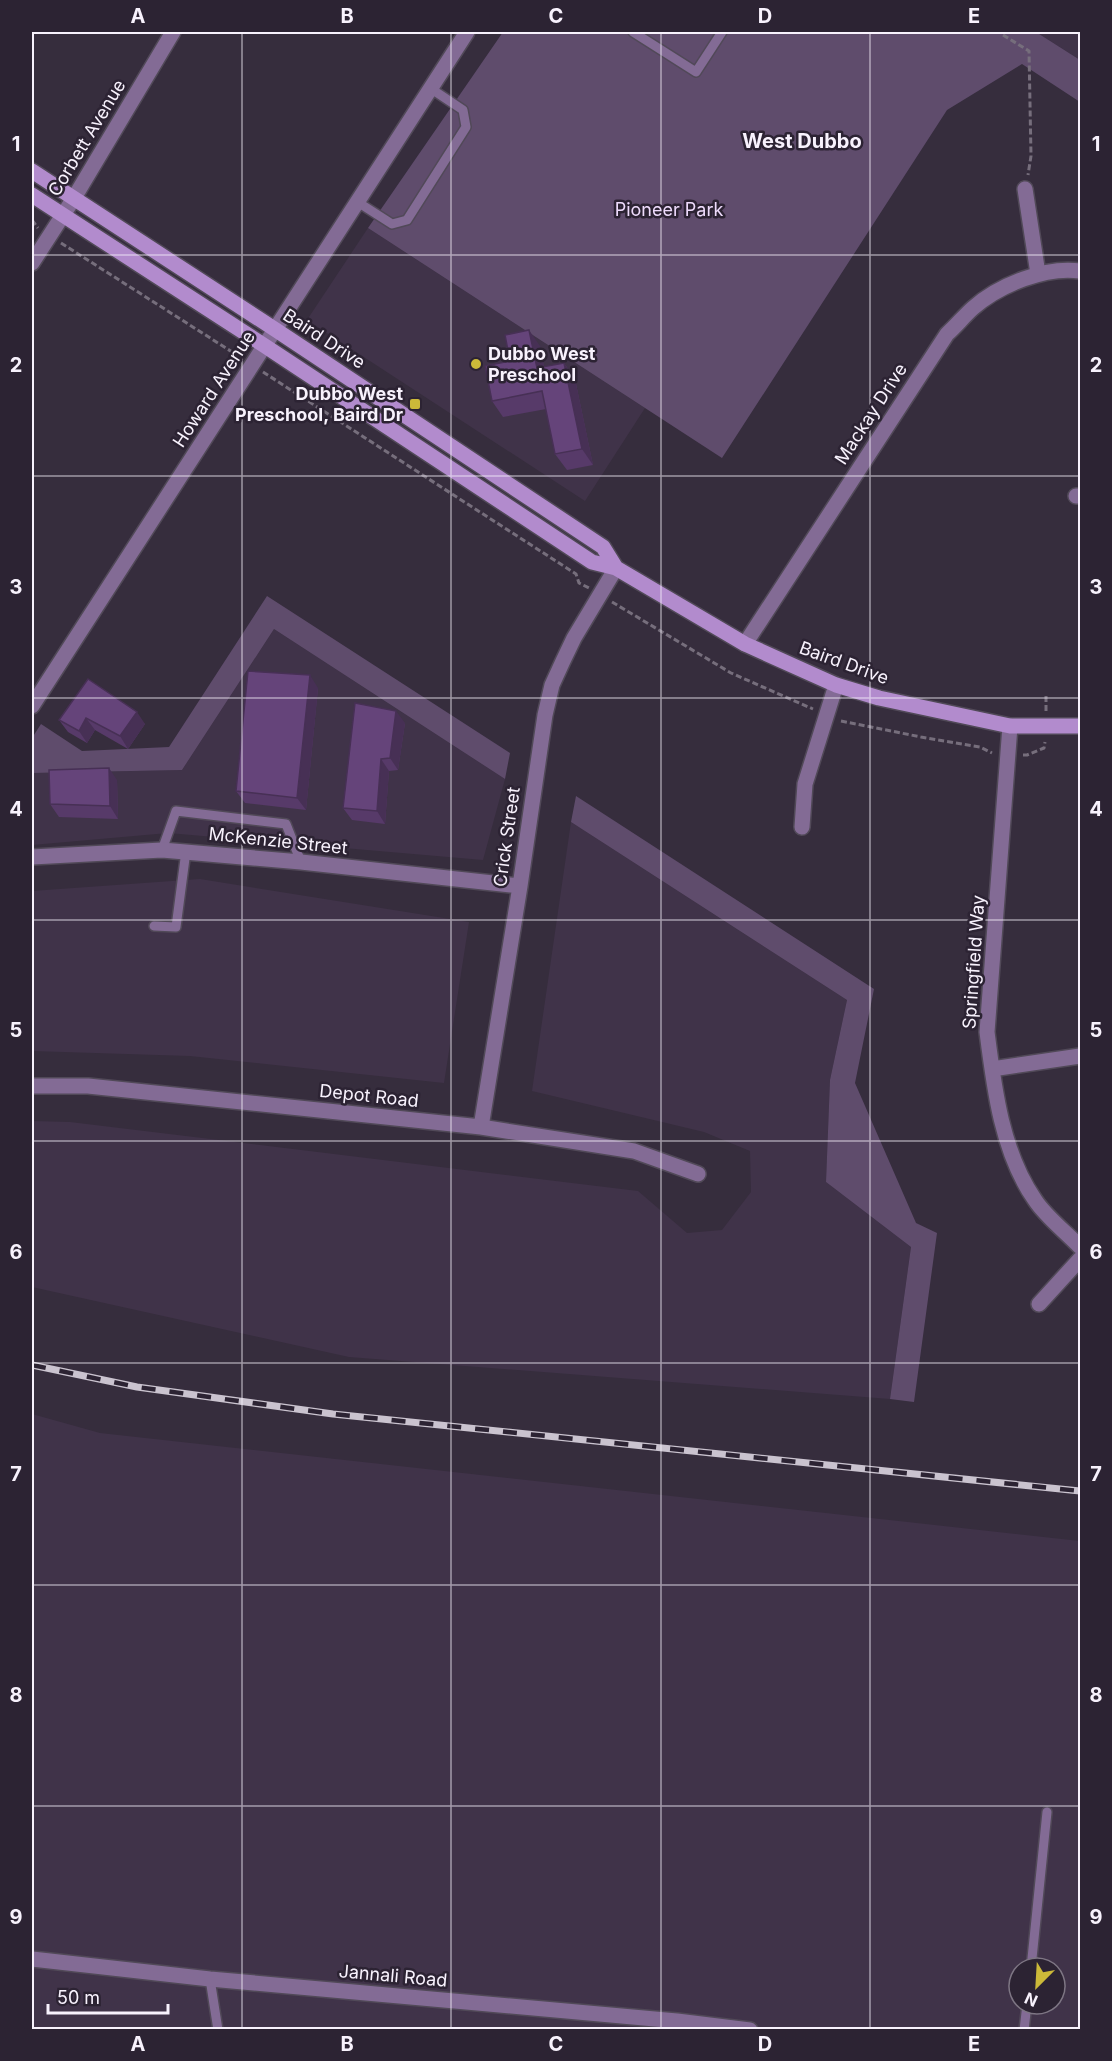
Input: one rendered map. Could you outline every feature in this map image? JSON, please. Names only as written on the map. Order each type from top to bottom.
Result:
[{"type":"street","name":"Corbett Avenue","points":[[32,263],[74,198],[173,32]]},
{"type":"street","name":"Howard Avenue","points":[[32,706],[467,32]]},
{"type":"street","name":"Baird Drive","points":[[32,171],[603,547],[616,567]]},
{"type":"street","points":[[1025,189],[1038,274]]},
{"type":"street","name":"Baird Drive","points":[[32,195],[592,562],[616,567],[745,644],[836,685],[879,699],[1010,726],[1080,726]]},
{"type":"street","name":"Mackay Drive","points":[[745,644],[947,334],[975,306],[1005,288],[1038,274],[1068,269],[1080,271]]},
{"type":"street","name":"Crick Street","points":[[481,1127],[545,715],[552,685],[574,638],[616,567]]},
{"type":"street","points":[[802,827],[804,784],[836,685]]},
{"type":"street","name":"Springfield Way","points":[[1010,726],[987,1032],[992,1069],[1009,1150],[1035,1201],[1080,1247]]},
{"type":"street","name":"McKenzie Street","points":[[32,857],[162,850],[186,851],[520,886]]},
{"type":"street","points":[[992,1069],[1080,1056]]},
{"type":"street","name":"Depot Road","points":[[32,1086],[88,1086],[481,1127],[634,1150],[698,1174]]},
{"type":"street","points":[[1039,1304],[1080,1259]]},
{"type":"street","name":"Jannali Road","points":[[32,1959],[210,1979],[677,2020],[750,2030]]},
{"type":"lane","points":[[633,32],[696,72],[722,32]]},
{"type":"lane","points":[[356,201],[392,224],[407,220],[466,127],[463,110],[430,88]]},
{"type":"lane","points":[[162,850],[176,811],[286,824],[301,862]]},
{"type":"lane","points":[[154,926],[176,927],[186,851]]},
{"type":"lane","points":[[1032,1956],[1047,1812]]},
{"type":"lane","points":[[210,1979],[218,2030]]},
{"type":"path","points":[[1003,35],[1029,51],[1031,156],[1025,189]]},
{"type":"shaded area","points":[[1036,32],[1080,32],[1080,60]]},
{"type":"shaded area","name":"Dubbo West Preschool","points":[[368,228],[645,408],[585,501],[307,320]]},
{"type":"shaded area","points":[[274,629],[505,779],[483,860],[168,833],[32,845],[32,773],[182,770]]},
{"type":"shaded area","points":[[571,822],[847,1000],[830,1080],[826,1182],[911,1247],[890,1399],[349,1357],[32,1287],[32,1121],[70,1122],[638,1191],[687,1233],[722,1230],[751,1192],[750,1151],[704,1132],[532,1091]]},
{"type":"shaded area","points":[[200,879],[469,922],[444,1083],[190,1056],[32,1051],[32,891]]},
{"type":"shaded area","points":[[32,1414],[100,1433],[1080,1541],[1080,2029],[32,2029]]},
{"type":"green space","name":"Pioneer Park","points":[[503,32],[1036,32],[1080,60],[1080,102],[1022,64],[947,110],[722,458],[368,228]]},
{"type":"green space","points":[[267,596],[510,753],[505,779],[274,629],[182,770],[32,773],[32,738],[41,724],[82,751],[169,747]]},
{"type":"green space","points":[[576,796],[874,989],[855,1083],[916,1223],[937,1233],[914,1402],[890,1399],[911,1247],[826,1182],[830,1080],[847,1000],[571,822]]},
{"type":"building","points":[[529,330],[537,368],[564,363],[582,449],[555,454],[542,391],[492,401],[485,366],[510,361],[505,335]]},
{"type":"building","points":[[248,671],[310,675],[297,798],[236,791]]},
{"type":"building","points":[[88,679],[137,712],[120,736],[86,718],[79,731],[59,720]]},
{"type":"building","points":[[355,703],[396,711],[390,758],[381,759],[377,811],[343,808]]},
{"type":"building","points":[[109,768],[110,806],[50,804],[49,770]]},
{"type":"railway","points":[[32,1365],[137,1387],[333,1414],[1080,1491]]},
{"type":"place","name":"Dubbo West Preschool","points":[[476,364]]},
{"type":"place","name":"Dubbo West Preschool, Baird Dr","points":[[415,404]]},
{"type":"district","name":"West Dubbo","points":[[802,141]]}]
